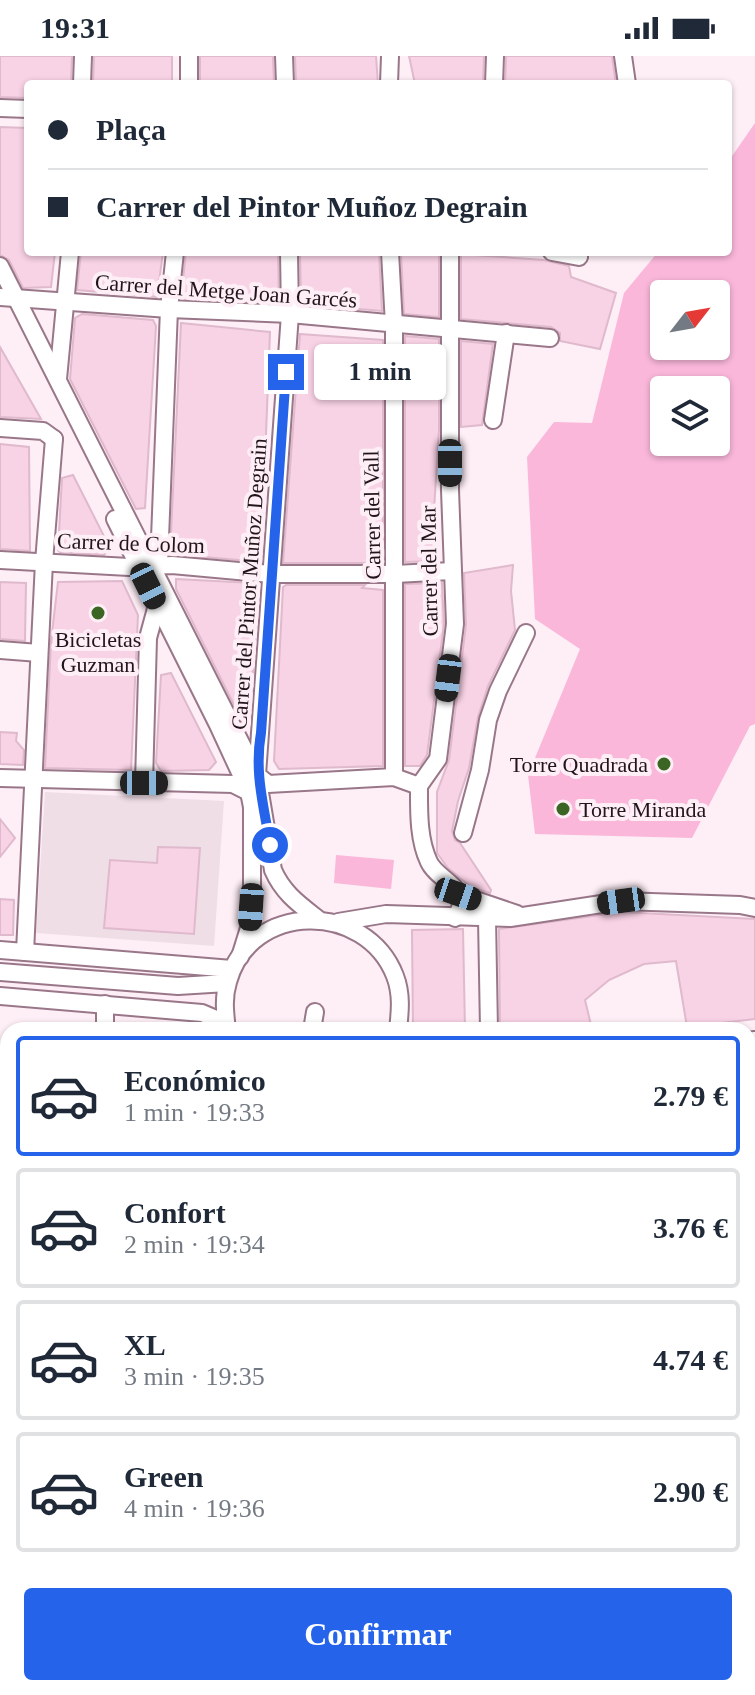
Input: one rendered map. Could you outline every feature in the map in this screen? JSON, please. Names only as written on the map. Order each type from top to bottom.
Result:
[{"type":"street","points":[[82,80],[83,56]]},
{"type":"street","points":[[189,56],[189,80]]},
{"type":"street","points":[[284,56],[285,80]]},
{"type":"street","points":[[389,80],[390,56]]},
{"type":"street","points":[[494,80],[495,56]]},
{"type":"street","points":[[0,108],[24,109]]},
{"type":"street","points":[[57,381],[70,256]]},
{"type":"street","points":[[175,256],[150,565],[157,605],[244,777],[252,807],[249,928],[233,969],[224,1006],[226,1022]]},
{"type":"street","name":"Carrer del Pintor Muñoz Degrain","points":[[257,775],[290,314],[289,256]]},
{"type":"street","name":"Carrer del Vall","points":[[390,256],[394,325],[394,777]]},
{"type":"street","name":"Carrer del Mar","points":[[419,786],[438,759],[455,624],[450,256]]},
{"type":"street","points":[[574,256],[579,257]]},
{"type":"street","points":[[0,266],[5,295],[71,431],[150,565]]},
{"type":"street","points":[[5,295],[57,381],[257,775],[273,870],[279,884],[318,919]]},
{"type":"street","name":"Carrer del Metge Joan Garcés","points":[[5,295],[169,309],[290,314],[550,338]]},
{"type":"street","points":[[493,420],[506,333]]},
{"type":"street","points":[[0,428],[43,431],[54,439]]},
{"type":"street","points":[[54,439],[71,431]]},
{"type":"street","points":[[25,952],[44,562],[54,439]]},
{"type":"street","name":"Carrer de Colom","points":[[0,560],[150,565],[271,574],[452,571]]},
{"type":"street","points":[[144,783],[148,638],[157,605]]},
{"type":"street","points":[[463,833],[480,770],[488,720],[498,691],[526,633]]},
{"type":"street","points":[[0,650],[39,653]]},
{"type":"street","points":[[257,775],[268,784],[394,777],[419,786],[419,822],[429,862],[461,900],[460,911],[455,918]]},
{"type":"street","points":[[0,778],[233,784],[249,792]]},
{"type":"street","points":[[458,894],[523,916]]},
{"type":"street","points":[[0,972],[178,986],[233,969],[266,931],[300,919],[338,922],[386,914],[455,918],[523,916],[621,901],[754,906]]},
{"type":"street","points":[[487,918],[489,1022]]},
{"type":"street","points":[[338,922],[362,934],[382,952],[396,976],[401,1003],[399,1022]]},
{"type":"street","points":[[0,950],[233,969]]},
{"type":"street","points":[[0,996],[202,1013],[219,1022]]},
{"type":"street","points":[[105,1004],[105,1022]]},
{"type":"shaded area","points":[[755,123],[755,724],[750,726],[692,838],[535,834],[528,775],[580,649],[535,619],[527,457],[554,422],[592,423],[624,293],[655,256],[732,256],[732,156]]},
{"type":"shaded area","points":[[45,792],[224,801],[214,946],[36,933]]},
{"type":"shaded area","points":[[336,855],[394,860],[391,889],[334,883]]},
{"type":"building","points":[[0,56],[72,56],[71,80],[24,80],[24,98],[0,97]]},
{"type":"building","points":[[94,56],[172,56],[172,80],[93,80]]},
{"type":"building","points":[[200,56],[273,56],[274,80],[200,80]]},
{"type":"building","points":[[295,56],[376,56],[378,80],[296,80]]},
{"type":"building","points":[[409,56],[484,56],[483,80],[414,80]]},
{"type":"building","points":[[506,56],[612,56],[615,80],[505,80]]},
{"type":"building","points":[[0,127],[24,128],[24,256],[55,256],[51,287],[23,288],[9,260],[0,255]]},
{"type":"building","points":[[81,256],[162,256],[157,297],[77,290]]},
{"type":"building","points":[[186,256],[278,256],[279,303],[181,298]]},
{"type":"building","points":[[300,256],[379,256],[382,311],[301,304]]},
{"type":"building","points":[[401,256],[439,256],[439,317],[404,314]]},
{"type":"building","points":[[461,256],[544,260],[569,266],[571,277],[616,293],[600,349],[560,341],[560,333],[551,327],[461,319]]},
{"type":"building","points":[[82,314],[153,320],[156,326],[145,508],[136,509],[70,379],[75,318]]},
{"type":"building","points":[[181,323],[270,332],[261,562],[170,554]]},
{"type":"building","points":[[300,334],[383,340],[383,563],[283,563]]},
{"type":"building","points":[[405,336],[439,339],[439,430],[434,510],[437,561],[405,562]]},
{"type":"building","points":[[461,341],[493,344],[482,425],[461,427]]},
{"type":"building","points":[[0,347],[41,419],[0,417]]},
{"type":"building","points":[[0,444],[29,447],[30,551],[0,549]]},
{"type":"building","points":[[73,475],[110,548],[104,555],[58,550],[62,478]]},
{"type":"building","points":[[513,565],[511,591],[515,630],[488,686],[478,717],[469,768],[452,831],[455,840],[491,890],[490,893],[471,887],[448,868],[437,853],[437,792],[449,760],[466,625],[464,573]]},
{"type":"building","points":[[176,579],[253,583],[258,588],[250,719],[243,723],[176,589]]},
{"type":"building","points":[[122,581],[138,615],[131,770],[45,768],[51,641],[58,582]]},
{"type":"building","points":[[0,582],[26,583],[25,641],[0,639]]},
{"type":"building","points":[[442,583],[444,624],[427,755],[420,766],[405,766],[405,584]]},
{"type":"building","points":[[365,585],[362,588],[383,590],[383,766],[279,769],[274,761],[283,587]]},
{"type":"building","points":[[171,673],[216,762],[209,770],[161,771],[156,763],[161,675]]},
{"type":"building","points":[[0,732],[17,733],[16,741],[24,750],[23,765],[0,764]]},
{"type":"building","points":[[0,819],[15,838],[0,857]]},
{"type":"building","points":[[158,847],[200,848],[194,934],[104,928],[110,860],[157,863]]},
{"type":"building","points":[[0,899],[14,900],[13,935],[0,935]]},
{"type":"building","points":[[622,912],[755,919],[755,1019],[686,1022],[676,961],[644,964],[609,980],[585,1000],[590,1022],[500,1022],[499,929]]},
{"type":"building","points":[[463,929],[465,1022],[413,1022],[412,930]]},
{"type":"place","name":"Bicicletas Guzman","points":[[98,613]]},
{"type":"place","name":"Torre Quadrada","points":[[664,764]]},
{"type":"place","name":"Torre Miranda","points":[[563,809]]},
{"type":"route","points":[[270,845],[257,775],[286,372]]}]
